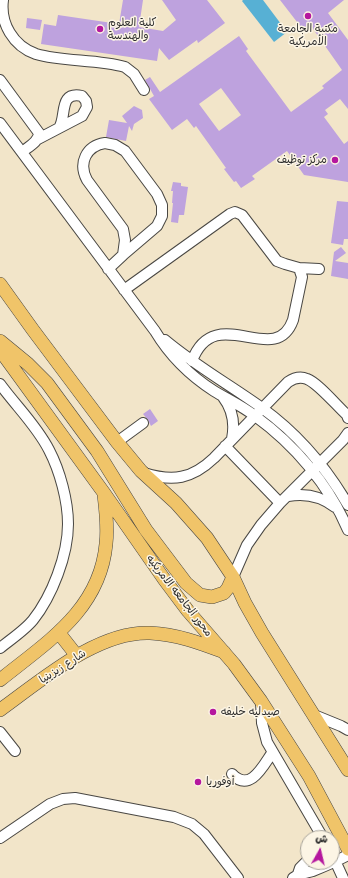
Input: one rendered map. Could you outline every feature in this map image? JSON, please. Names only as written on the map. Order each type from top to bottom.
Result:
[{"type":"main road","points":[[0,284],[42,343],[117,442],[144,473],[192,520],[221,557],[259,627],[296,689],[348,770]]},
{"type":"main road","points":[[0,341],[47,382],[97,451],[146,530],[186,584],[200,595],[212,597],[224,593],[233,577]]},
{"type":"main road","name":"محور الجامعه الامريكيه","points":[[0,350],[104,493],[164,579],[188,611],[225,652],[261,701],[309,776],[348,849]]},
{"type":"main road","points":[[0,680],[59,633],[80,610],[93,590],[102,567],[106,544],[104,493]]},
{"type":"main road","points":[[59,633],[77,656]]},
{"type":"main road","name":"شارع زيزينيا","points":[[0,710],[77,656],[119,636],[150,633],[177,637],[225,652]]},
{"type":"street","points":[[3,0],[2,13],[8,30],[16,41],[27,50],[44,56],[125,67],[134,74],[144,90]]},
{"type":"street","points":[[0,80],[36,128],[39,133],[38,139]]},
{"type":"street","points":[[0,123],[155,331],[168,351],[205,385],[222,395],[259,412],[288,429],[332,479],[348,505]]},
{"type":"street","points":[[22,152],[38,139],[59,128]]},
{"type":"street","points":[[108,269],[157,226],[162,216],[162,204],[157,194],[125,151],[119,146],[110,143],[100,144],[91,148],[85,156],[83,171],[87,180],[123,229],[125,240],[123,255]]},
{"type":"street","points":[[124,290],[230,214],[235,212],[242,215],[277,261],[299,268],[319,269]]},
{"type":"street","points":[[192,362],[195,353],[200,346],[208,339],[218,335],[233,334],[266,340],[278,338],[283,335],[294,320],[302,277],[299,268]]},
{"type":"street","points":[[155,331],[192,362],[259,412],[312,471],[326,490],[348,530]]},
{"type":"street","points":[[144,473],[169,478],[185,476],[197,471],[208,464],[288,382],[296,378],[304,378],[311,382],[347,415],[348,418]]},
{"type":"street","points":[[0,648],[32,621],[48,596],[65,553],[68,524],[66,498],[50,451],[38,433],[2,391]]},
{"type":"street","points":[[222,395],[227,402],[232,416],[234,432],[229,443]]},
{"type":"street","points":[[117,442],[143,423]]},
{"type":"street","points":[[233,577],[247,545],[261,526],[280,503],[344,440],[348,433]]},
{"type":"street","points":[[229,443],[280,503]]},
{"type":"street","points":[[288,496],[300,494],[312,496],[323,499],[337,509]]},
{"type":"street","points":[[261,701],[264,733],[267,742],[317,830]]},
{"type":"street","points":[[314,715],[348,730]]},
{"type":"street","points":[[0,732],[15,751]]},
{"type":"street","points":[[232,774],[234,777],[242,780],[254,778],[272,753]]},
{"type":"street","points":[[0,838],[50,804],[62,799],[75,798],[174,817],[192,824],[204,834],[238,878]]},
{"type":"street","points":[[296,876],[312,870]]},
{"type":"water","points":[[263,0],[287,32],[274,42],[242,1]]},
{"type":"building","name":"كلية العلوم والهندسة","points":[[123,0],[143,0],[139,27],[163,31],[176,20],[162,0],[207,0],[225,23],[198,43],[197,40],[169,60],[159,48],[157,61],[41,44],[44,24],[56,26],[58,15],[119,24]]},
{"type":"building","points":[[280,0],[344,0],[328,13],[348,40],[348,109],[340,99],[325,110],[328,114],[324,117],[344,144],[348,141],[348,182],[304,175],[287,151],[252,176],[255,179],[241,188],[236,181],[234,182],[224,169],[226,168],[196,126],[194,128],[187,119],[172,130],[149,99],[154,96],[145,80],[150,77],[160,92],[239,36],[248,49],[246,51],[291,112],[324,88],[322,86],[342,70],[311,26],[304,31]],"holes":[[[221,88],[241,115],[219,131],[199,104]]]},
{"type":"building","points":[[27,18],[42,20],[40,30],[26,28]]},
{"type":"building","points":[[134,106],[142,110],[143,118],[134,124],[132,131],[129,126],[126,141],[106,137],[109,120],[127,123],[122,116]]},
{"type":"building","points":[[173,182],[181,183],[181,186],[188,187],[184,215],[179,215],[178,223],[171,222],[173,191],[171,191]]},
{"type":"building","points":[[337,201],[348,202],[348,239],[344,239],[343,245],[331,243]]},
{"type":"building","points":[[341,247],[346,253],[335,261],[348,263],[348,279],[331,276],[334,252]]},
{"type":"building","points":[[150,409],[158,421],[151,426],[143,414]]},
{"type":"place","name":"مكتبة الجامعة الأمريكية","points":[[308,16]]},
{"type":"place","name":"كلية العلوم والهندسة","points":[[100,29]]},
{"type":"place","name":"مركز توظيف","points":[[335,160]]},
{"type":"place","name":"صيدليه خليفه","points":[[213,712]]},
{"type":"place","name":"أوفوريا","points":[[198,782]]}]
